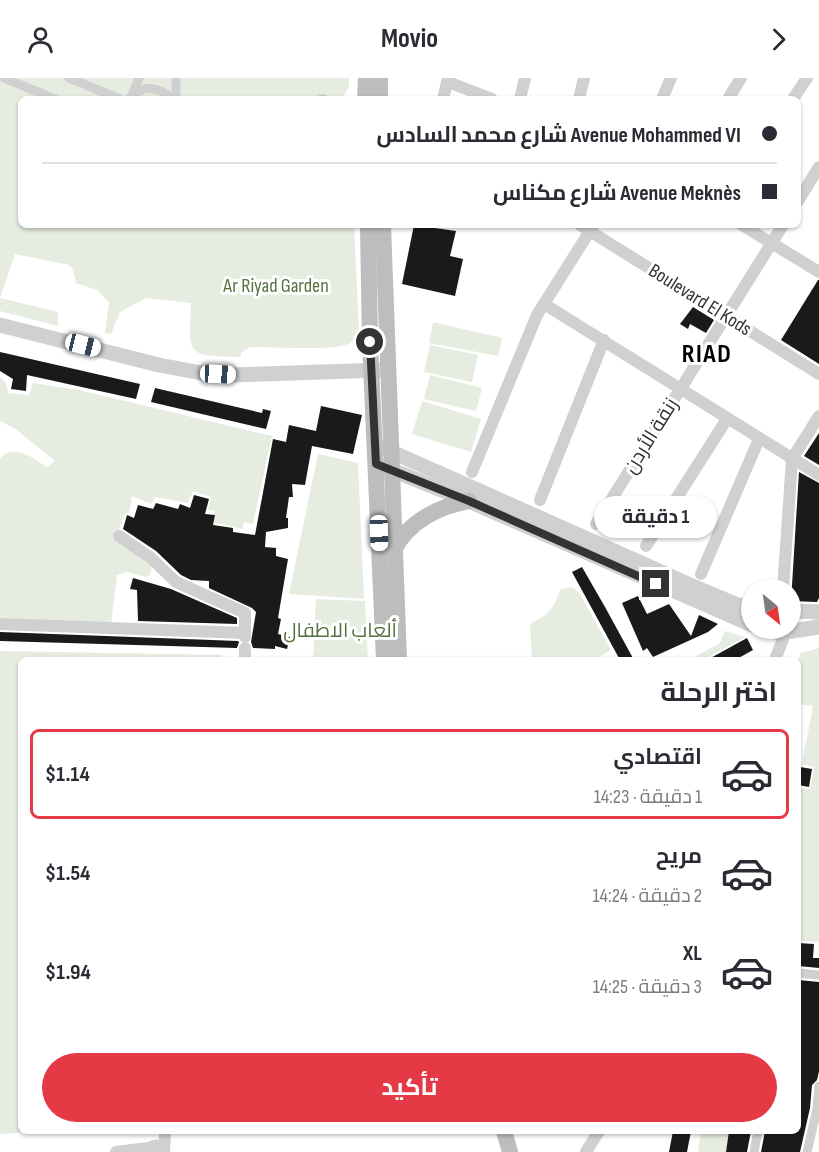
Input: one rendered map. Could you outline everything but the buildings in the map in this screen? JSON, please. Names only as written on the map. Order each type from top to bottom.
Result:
[{"type":"main road","points":[[365,96],[366,78]]},
{"type":"main road","points":[[380,78],[380,96]]},
{"type":"main road","points":[[368,228],[380,370],[392,452],[400,473],[394,550],[399,657]]},
{"type":"main road","points":[[383,228],[380,370],[375,444],[384,657]]},
{"type":"main road","points":[[394,550],[404,534],[416,524],[449,506],[469,501]]},
{"type":"main road","points":[[505,1134],[510,1152]]},
{"type":"main road","points":[[517,1134],[521,1152]]},
{"type":"street","points":[[4,78],[48,96]]},
{"type":"street","points":[[69,78],[113,96]]},
{"type":"street","points":[[131,96],[139,78]]},
{"type":"street","points":[[174,96],[176,78]]},
{"type":"street","points":[[521,96],[525,78]]},
{"type":"street","points":[[580,96],[584,78]]},
{"type":"street","points":[[663,96],[671,78]]},
{"type":"street","points":[[730,96],[741,78]]},
{"type":"street","points":[[795,96],[807,78]]},
{"type":"street","points":[[444,96],[448,80],[485,96]]},
{"type":"street","points":[[132,96],[139,90],[148,88],[157,89],[170,96]]},
{"type":"street","points":[[801,196],[819,167]]},
{"type":"street","points":[[472,472],[537,315],[587,228]]},
{"type":"street","name":"Boulevard El Kods","points":[[590,228],[819,374]]},
{"type":"street","points":[[747,228],[819,272]]},
{"type":"street","name":"زنقة الأردن","points":[[596,524],[781,228]]},
{"type":"street","points":[[544,304],[819,475]]},
{"type":"street","points":[[0,325],[202,373],[234,375],[380,370]]},
{"type":"street","points":[[540,500],[604,340]]},
{"type":"street","points":[[784,579],[792,459],[815,430],[819,416]]},
{"type":"street","points":[[646,546],[727,419]]},
{"type":"street","points":[[701,574],[759,439]]},
{"type":"street","points":[[375,444],[741,605]]},
{"type":"street","points":[[400,473],[409,459]]},
{"type":"street","points":[[376,464],[469,501],[741,620]]},
{"type":"street","points":[[0,624],[245,644],[245,613],[176,582],[151,558],[119,536]]},
{"type":"street","points":[[801,611],[819,612]]},
{"type":"street","points":[[801,628],[819,627]]},
{"type":"street","points":[[776,657],[777,639]]},
{"type":"street","points":[[801,973],[819,975]]},
{"type":"street","points":[[807,1152],[817,1109],[819,1086]]},
{"type":"street","points":[[148,1149],[158,1134]]},
{"type":"street","points":[[164,1152],[165,1134]]},
{"type":"street","points":[[586,1152],[597,1134]]},
{"type":"street","points":[[754,1152],[757,1134]]},
{"type":"street","points":[[116,1152],[157,1146],[164,1152]]},
{"type":"green space","name":"Ar Riyad Garden","points":[[0,78],[349,78],[349,86],[344,96],[18,96],[18,228],[354,228],[359,330],[348,344],[316,348],[250,347],[242,352],[240,357],[209,356],[194,350],[191,343],[191,303],[146,298],[120,312],[111,334],[105,333],[109,302],[97,290],[76,283],[70,265],[15,254],[0,298]]},
{"type":"green space","points":[[0,298],[58,312],[58,326],[0,311]]},
{"type":"green space","points":[[433,322],[502,338],[498,356],[429,343]]},
{"type":"green space","points":[[430,345],[478,355],[472,382],[424,372]]},
{"type":"green space","points":[[430,375],[482,388],[476,411],[424,399]]},
{"type":"green space","points":[[0,377],[6,382],[8,393],[29,395],[33,383],[79,390],[272,436],[253,524],[244,522],[242,529],[213,522],[214,511],[208,510],[211,497],[193,491],[188,503],[155,497],[151,504],[132,496],[129,512],[125,514],[115,540],[151,564],[151,571],[147,577],[127,572],[117,575],[111,625],[0,618],[0,458],[12,452],[18,452],[30,456],[47,467],[55,461],[17,430],[0,421]]},
{"type":"green space","points":[[422,401],[481,419],[471,452],[412,434]]},
{"type":"green space","points":[[318,454],[358,463],[364,599],[289,594]]},
{"type":"green space","points":[[574,588],[580,594],[611,650],[598,657],[532,657],[530,624],[547,614],[553,607],[561,589]]},
{"type":"green space","name":"ألعاب الاطفال","points":[[316,599],[365,601],[368,657],[313,657]]},
{"type":"green space","points":[[725,631],[741,636],[741,639],[708,657],[695,657],[719,644]]},
{"type":"green space","points":[[819,648],[819,942],[801,941],[801,788],[810,789],[814,767],[802,764],[813,706],[801,704],[801,653]]},
{"type":"green space","points":[[0,651],[222,655],[222,657],[18,657],[18,1133],[0,1134]]},
{"type":"green space","points":[[701,1134],[729,1134],[726,1152],[698,1152]]},
{"type":"district","name":"RIAD","points":[[707,354]]},
{"type":"route","points":[[370,342],[376,464],[469,501],[656,584]]}]
